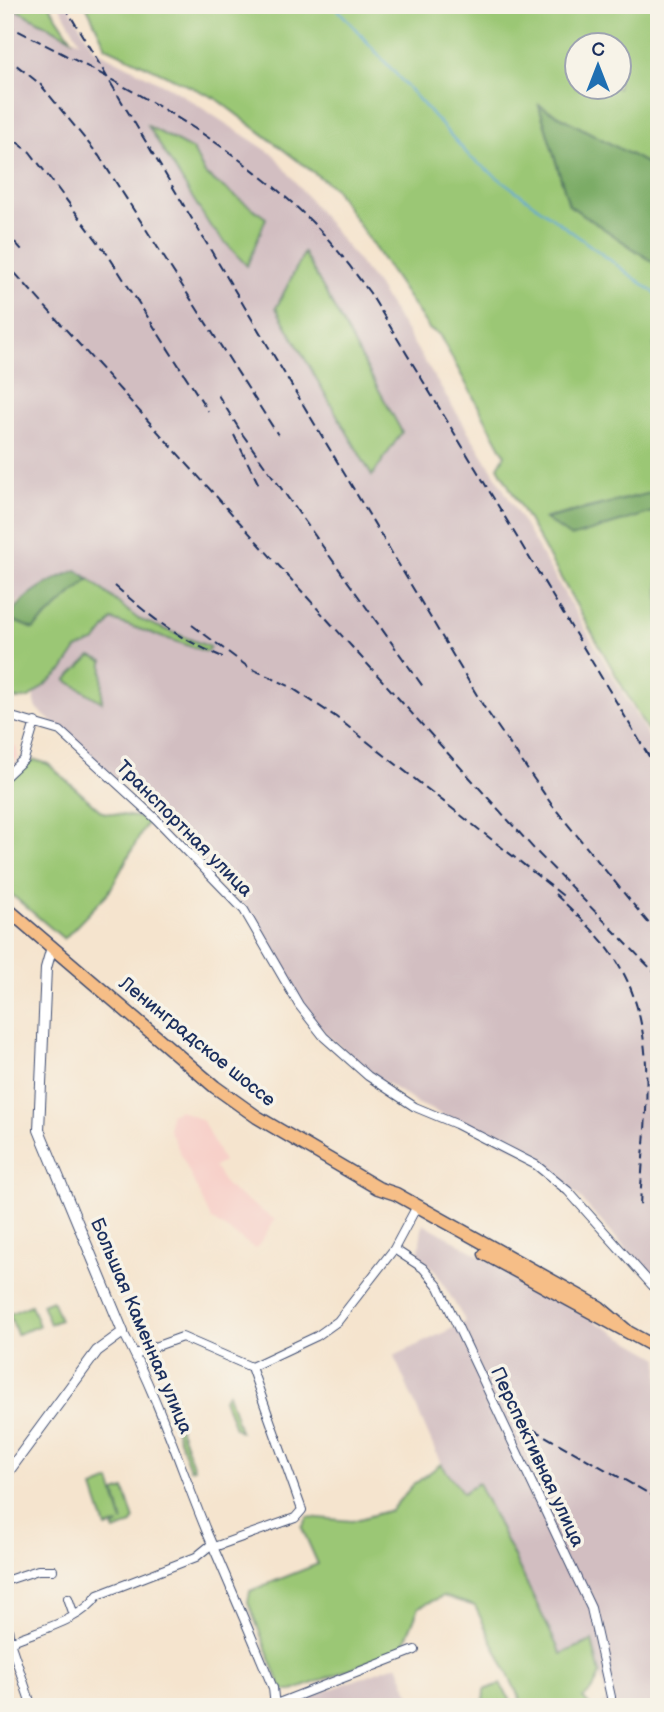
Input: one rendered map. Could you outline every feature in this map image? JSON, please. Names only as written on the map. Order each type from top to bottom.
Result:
[{"type":"main road","name":"Ленинградское шоссе","points":[[5,907],[215,1087],[257,1118],[378,1188],[391,1201],[415,1210],[598,1318],[659,1349]]},
{"type":"street","name":"Транспортная улица","points":[[5,715],[60,731],[132,797],[244,910],[299,1005],[324,1037],[368,1076],[415,1107],[536,1165],[568,1191],[659,1293]]},
{"type":"street","points":[[5,777],[24,759],[35,722]]},
{"type":"street","name":"Большая Каменная улица","points":[[52,947],[46,968],[39,1130],[273,1688],[276,1705]]},
{"type":"street","points":[[251,1367],[324,1332],[338,1321],[394,1249],[415,1210]]},
{"type":"street","name":"Перспективная улица","points":[[394,1249],[423,1268],[439,1287],[591,1608],[607,1704]]},
{"type":"street","points":[[5,1476],[97,1351],[123,1332]]},
{"type":"street","points":[[10,1642],[74,1615],[93,1603],[98,1595],[196,1557],[213,1545],[295,1518],[302,1510],[251,1367],[182,1338],[135,1354]]},
{"type":"street","points":[[5,1581],[38,1570],[53,1570]]},
{"type":"street","points":[[68,1598],[74,1615]]},
{"type":"street","points":[[5,1609],[10,1642],[32,1707]]},
{"type":"street","points":[[276,1705],[415,1650]]},
{"type":"shaded area","points":[[5,5],[80,42],[59,5],[68,5],[94,49],[176,91],[274,155],[377,285],[491,468],[659,755],[659,1286],[572,1189],[538,1160],[417,1103],[373,1074],[326,1034],[303,1004],[247,909],[159,816],[37,709],[33,694],[63,670],[77,650],[96,641],[112,620],[206,652],[210,647],[138,618],[77,570],[53,580],[18,602],[11,616],[5,613]]},
{"type":"shaded area","points":[[5,736],[16,747],[18,758],[5,774]]},
{"type":"shaded area","points":[[180,1110],[203,1121],[223,1162],[214,1167],[226,1186],[275,1220],[256,1249],[211,1219],[169,1129],[170,1114]]},
{"type":"shaded area","points":[[423,1223],[659,1358],[659,1707],[597,1707],[607,1701],[592,1641],[561,1654],[479,1483],[463,1493],[441,1464],[394,1356],[466,1322],[434,1269],[418,1255]]},
{"type":"shaded area","points":[[398,1664],[415,1707],[286,1707],[286,1706]]},
{"type":"green space","points":[[7,5],[49,5],[71,38]]},
{"type":"green space","points":[[86,5],[659,5],[659,170],[539,106],[569,205],[659,266],[659,336],[654,345],[659,360],[659,491],[546,518],[571,537],[659,510],[659,734],[647,730],[498,467],[505,455],[439,334],[430,330],[334,188],[215,98],[106,47]]},
{"type":"green space","points":[[539,105],[659,170],[659,266],[569,205]]},
{"type":"green space","points":[[148,126],[193,150],[205,174],[266,218],[247,266],[210,226]]},
{"type":"green space","points":[[304,253],[402,432],[372,476],[276,308]]},
{"type":"green space","points":[[659,491],[659,510],[571,537],[545,519]]},
{"type":"green space","points":[[77,570],[89,579],[33,629],[5,617],[5,613],[11,616],[23,600],[40,588]]},
{"type":"green space","points":[[89,579],[138,619],[210,647],[207,652],[112,620],[96,641],[77,649],[63,670],[29,698],[16,699],[5,694],[5,617],[33,629]]},
{"type":"green space","points":[[91,656],[103,661],[102,702],[66,680]]},
{"type":"green space","points":[[35,760],[48,764],[102,812],[149,819],[109,892],[64,939],[5,889],[5,782],[27,763]]},
{"type":"green space","points":[[52,1300],[60,1320],[50,1324],[42,1304]]},
{"type":"green space","points":[[31,1305],[39,1326],[17,1334],[9,1314]]},
{"type":"green space","points":[[228,1393],[240,1431],[235,1428],[224,1399]]},
{"type":"green space","points":[[168,1395],[175,1396],[171,1405],[194,1468],[190,1469],[165,1401]]},
{"type":"green space","points":[[441,1464],[463,1493],[478,1483],[561,1654],[592,1641],[600,1674],[593,1689],[583,1698],[591,1707],[483,1707],[484,1690],[500,1684],[514,1705],[522,1703],[475,1606],[443,1596],[419,1607],[404,1644],[391,1653],[293,1691],[285,1691],[280,1684],[248,1602],[250,1591],[318,1564],[302,1528],[308,1517],[352,1521],[391,1510],[412,1486]]},
{"type":"green space","points":[[110,1481],[123,1523],[115,1492],[124,1489],[134,1520],[132,1524],[115,1531],[113,1527],[119,1524],[106,1528],[93,1488]]},
{"type":"waterway","points":[[334,5],[471,158],[659,296]]},
{"type":"railway","points":[[64,5],[484,707],[552,805],[659,936]]},
{"type":"railway","points":[[5,24],[127,88],[206,136],[279,191],[328,239],[370,293],[659,773]]},
{"type":"railway","points":[[5,56],[40,84],[99,156],[278,435]]},
{"type":"railway","points":[[5,120],[9,123]]},
{"type":"railway","points":[[5,133],[30,152],[108,255],[208,411]]},
{"type":"railway","points":[[5,231],[22,250]]},
{"type":"railway","points":[[5,262],[535,850],[659,977]]},
{"type":"railway","points":[[218,395],[243,435],[424,688]]},
{"type":"railway","points":[[234,435],[259,485]]},
{"type":"railway","points":[[115,586],[167,627],[192,643],[225,658]]},
{"type":"railway","points":[[192,625],[248,667],[289,686],[336,717],[566,898]]},
{"type":"railway","points":[[555,894],[608,948],[629,985],[639,1015],[645,1047],[646,1079],[640,1207]]},
{"type":"railway","points":[[532,1429],[659,1499]]}]
